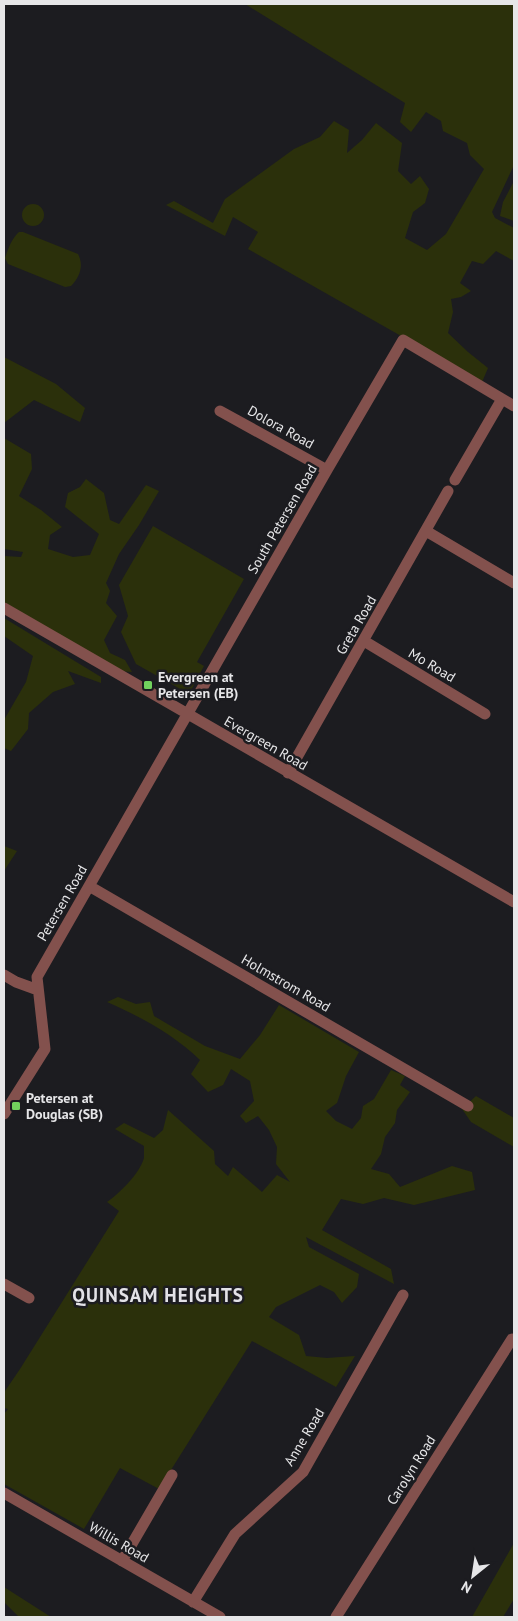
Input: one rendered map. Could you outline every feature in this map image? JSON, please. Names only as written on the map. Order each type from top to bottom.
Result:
[{"type":"street","name":"South Petersen Road","points":[[188,714],[403,340],[502,398]]},
{"type":"street","points":[[455,480],[502,398],[514,406]]},
{"type":"street","name":"Dolora Road","points":[[220,411],[327,470]]},
{"type":"street","name":"Greta Road","points":[[288,773],[448,491]]},
{"type":"street","points":[[426,531],[514,583]]},
{"type":"street","name":"Evergreen Road","points":[[4,608],[514,902]]},
{"type":"street","name":"Mo Road","points":[[364,641],[485,714]]},
{"type":"street","name":"Petersen Road","points":[[4,1114],[45,1049],[37,977],[188,714]]},
{"type":"street","name":"Holmstrom Road","points":[[89,886],[468,1106]]},
{"type":"street","points":[[4,975],[16,982],[38,990]]},
{"type":"street","points":[[4,1284],[29,1298]]},
{"type":"street","name":"Anne Road","points":[[194,1602],[235,1534],[303,1472],[403,1294]]},
{"type":"street","name":"Carolyn Road","points":[[336,1617],[512,1339]]},
{"type":"street","points":[[122,1561],[172,1474]]},
{"type":"street","name":"Willis Road","points":[[4,1493],[220,1617]]},
{"type":"green space","points":[[245,4],[514,4],[514,165],[492,212],[495,218],[514,228],[514,261],[496,251],[483,264],[472,261],[460,283],[471,291],[461,297],[451,299],[453,312],[448,333],[488,368],[482,382],[248,249],[258,232],[233,217],[225,236],[166,205],[174,201],[213,223],[225,199],[294,149],[320,137],[334,121],[349,130],[347,153],[362,140],[376,123],[402,143],[398,171],[411,184],[420,176],[429,189],[425,203],[413,212],[405,238],[427,250],[446,234],[484,169],[470,155],[467,143],[443,131],[441,121],[426,112],[411,132],[400,122],[405,103]]},
{"type":"green space","points":[[514,181],[514,221],[500,216],[503,202]]},
{"type":"green space","points":[[33,204],[41,207],[44,215],[41,223],[33,226],[25,223],[22,215],[25,207]]},
{"type":"green space","points":[[19,232],[78,254],[81,267],[77,279],[71,286],[65,287],[8,264],[5,258],[6,255],[12,240]]},
{"type":"green space","points":[[4,357],[56,384],[85,408],[80,422],[34,400],[4,423]]},
{"type":"green space","points":[[4,438],[31,454],[32,469],[19,496],[41,510],[62,527],[50,535],[48,549],[73,557],[90,555],[99,534],[65,507],[68,493],[80,487],[86,479],[104,493],[110,520],[119,524],[146,485],[159,491],[119,554],[106,583],[110,591],[106,603],[117,616],[104,640],[110,653],[125,660],[132,672],[120,671],[4,602],[4,556],[21,557],[23,552],[4,549]]},
{"type":"green space","points":[[153,526],[244,579],[197,662],[204,666],[189,694],[136,664],[121,632],[128,616],[119,585]]},
{"type":"green space","points":[[4,618],[101,677],[101,683],[68,671],[75,684],[53,692],[29,713],[28,729],[11,751],[4,748],[4,720],[26,682],[33,656],[4,636]]},
{"type":"green space","points":[[4,846],[17,851],[4,871]]},
{"type":"green space","points":[[118,997],[136,1004],[150,1002],[154,1016],[205,1046],[240,1059],[260,1035],[279,1005],[359,1052],[346,1076],[337,1103],[326,1111],[336,1121],[352,1129],[361,1118],[363,1106],[374,1099],[391,1070],[405,1076],[400,1085],[410,1092],[397,1110],[395,1123],[385,1137],[381,1154],[371,1169],[389,1174],[400,1187],[452,1166],[472,1172],[475,1190],[414,1205],[384,1198],[363,1204],[341,1199],[322,1230],[391,1269],[394,1284],[306,1237],[309,1247],[359,1274],[357,1287],[342,1303],[334,1292],[320,1285],[276,1307],[269,1317],[299,1335],[306,1356],[327,1358],[355,1356],[336,1387],[252,1341],[159,1489],[120,1468],[84,1529],[4,1484],[4,1414],[8,1409],[4,1408],[4,1391],[20,1369],[119,1211],[107,1202],[129,1182],[142,1164],[144,1146],[115,1129],[124,1123],[154,1138],[163,1130],[168,1110],[214,1151],[215,1164],[228,1176],[233,1167],[262,1192],[277,1175],[290,1182],[276,1164],[277,1147],[269,1130],[258,1116],[246,1123],[240,1116],[254,1101],[250,1081],[231,1069],[223,1085],[208,1092],[191,1074],[200,1060],[179,1042],[156,1027],[107,1002]]},
{"type":"green space","points":[[476,1096],[514,1118],[514,1147],[471,1122],[462,1109]]},
{"type":"green space","points":[[514,1543],[514,1599],[503,1617],[472,1617]]},
{"type":"green space","points":[[4,1587],[51,1617],[19,1617],[4,1602]]},
{"type":"place","name":"Evergreen at Petersen (EB)","points":[[148,685]]},
{"type":"place","name":"Petersen at Douglas (SB)","points":[[16,1106]]},
{"type":"district","name":"QUINSAM HEIGHTS","points":[[158,1295]]}]
